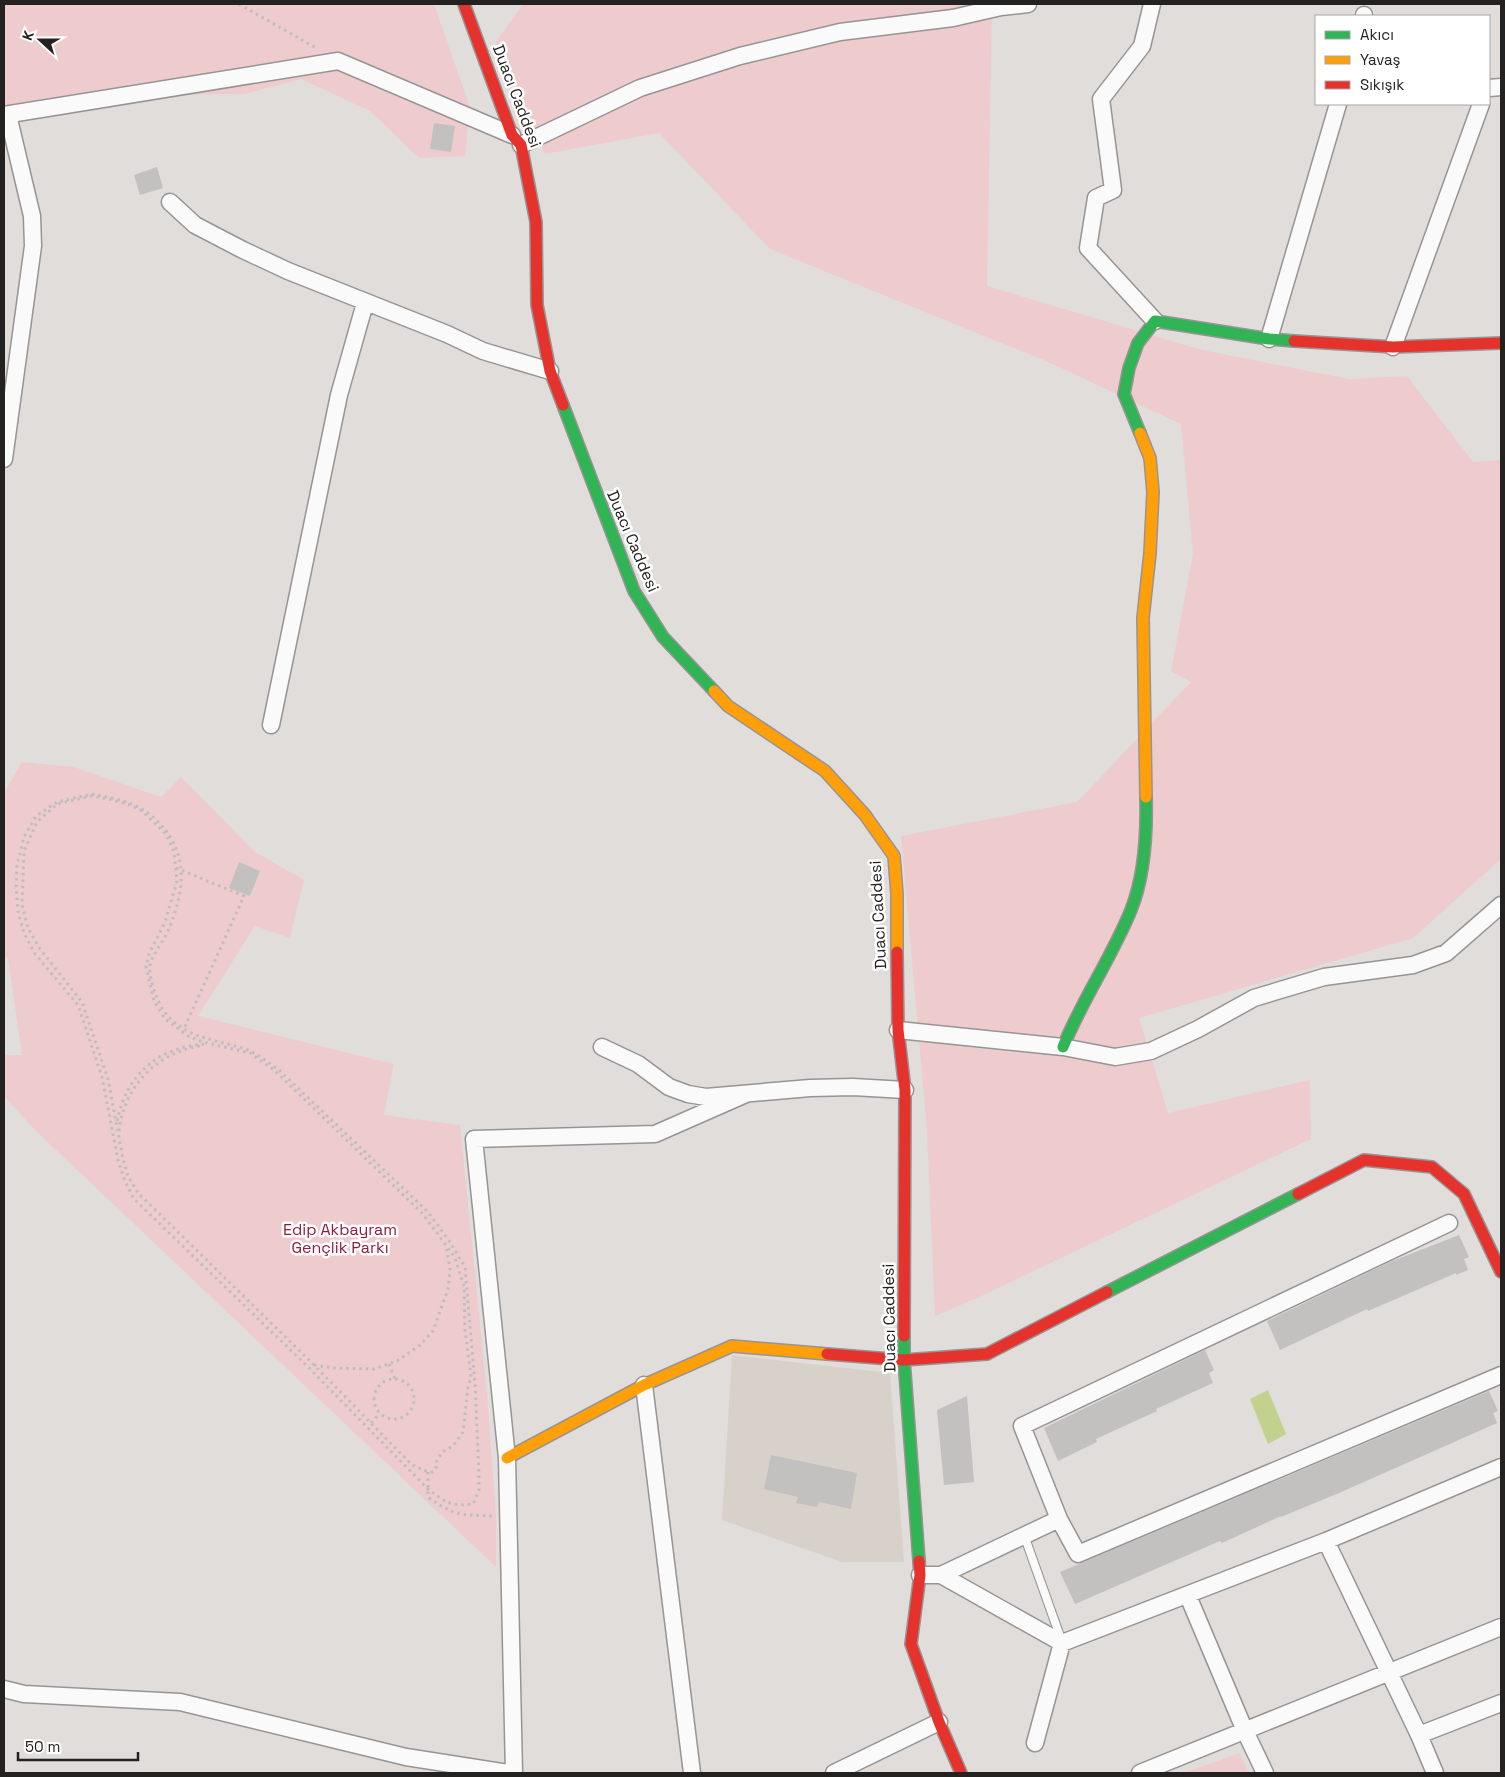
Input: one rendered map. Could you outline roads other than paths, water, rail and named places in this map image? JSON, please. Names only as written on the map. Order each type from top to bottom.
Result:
[{"type":"street","name":"Duacı Caddesi","points":[[464,4],[516,140],[536,222],[537,305],[550,371],[634,591],[663,637],[728,706],[825,771],[866,815],[894,856],[898,1030],[905,1090],[904,1360],[920,1575],[911,1644],[938,1722],[961,1773]]},
{"type":"street","points":[[4,459],[33,246],[32,216],[6,115],[338,61],[516,140],[640,88],[740,56],[840,32],[953,18],[1001,7],[1028,4]]},
{"type":"street","points":[[1152,4],[1142,46],[1101,98],[1113,190],[1096,198],[1088,248],[1155,321],[1268,339],[1393,347],[1501,343]]},
{"type":"street","points":[[1268,339],[1338,105]]},
{"type":"street","points":[[1393,347],[1481,105]]},
{"type":"street","points":[[170,202],[195,225],[288,271],[447,334],[483,351],[550,371]]},
{"type":"street","points":[[270,725],[340,395],[365,302]]},
{"type":"street","points":[[1063,1047],[1072,1025],[1131,909],[1141,871],[1147,834],[1143,618],[1150,553],[1153,492],[1150,458],[1124,394],[1129,368],[1138,343],[1155,321]]},
{"type":"street","points":[[898,1030],[1063,1047],[1115,1058],[1151,1051],[1198,1029],[1254,998],[1324,977],[1413,965],[1446,953],[1501,905]]},
{"type":"street","points":[[602,1047],[638,1064],[669,1087],[706,1098],[810,1088],[853,1087],[905,1090]]},
{"type":"street","points":[[514,1773],[507,1458],[474,1139],[656,1134],[746,1094]]},
{"type":"street","points":[[507,1458],[644,1385],[732,1346],[904,1360],[987,1354],[1364,1160],[1432,1167],[1464,1194],[1501,1272]]},
{"type":"street","points":[[1449,1223],[1022,1426],[1059,1518],[1078,1554],[1501,1375]]},
{"type":"street","points":[[644,1385],[692,1773]]},
{"type":"street","points":[[941,1575],[1062,1643],[1188,1596],[1326,1541],[1501,1467]]},
{"type":"street","points":[[920,1575],[941,1575],[1059,1518]]},
{"type":"street","points":[[1326,1541],[1419,1735],[1435,1773]]},
{"type":"street","points":[[1188,1596],[1245,1731],[1265,1773]]},
{"type":"street","points":[[1140,1773],[1501,1627]]},
{"type":"street","points":[[1036,1743],[1062,1643]]},
{"type":"street","points":[[4,1689],[24,1694],[180,1702],[407,1765],[508,1773]]},
{"type":"street","points":[[1419,1735],[1501,1702]]},
{"type":"street","points":[[834,1773],[938,1722]]},
{"type":"lane","points":[[1024,1536],[1062,1643]]},
{"type":"park label","name":"Edip Akbayram Gençlik Parkı","points":[[340,1238]]}]
